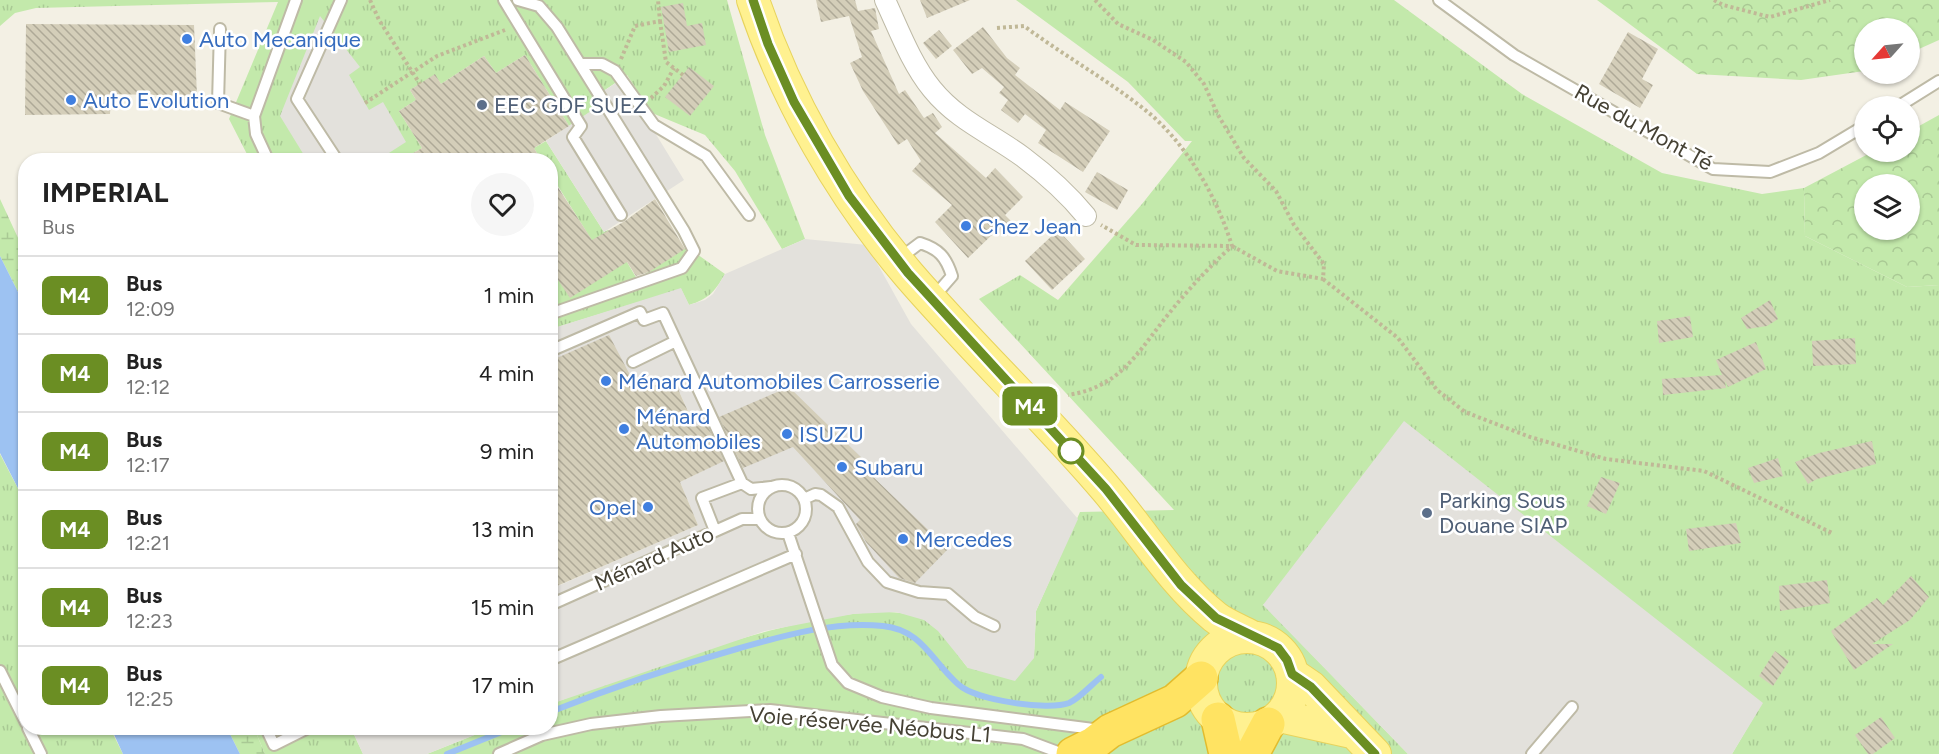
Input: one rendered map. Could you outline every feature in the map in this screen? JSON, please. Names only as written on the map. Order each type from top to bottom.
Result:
[{"type":"highway","points":[[1073,754],[1093,744],[1110,731],[1175,701],[1205,668]]},
{"type":"highway","points":[[1218,719],[1226,754]]},
{"type":"highway","points":[[1252,754],[1274,720]]},
{"type":"main road","points":[[753,0],[768,44],[794,102],[849,196],[898,260],[1106,489],[1181,585],[1216,618],[1250,636],[1265,640],[1278,648],[1287,660],[1292,674],[1293,690],[1288,704],[1274,720]]},
{"type":"main road","points":[[1181,585],[1205,668],[1205,701],[1218,719],[1243,729],[1274,720],[1351,732]]},
{"type":"main road","points":[[1205,668],[1226,641],[1250,636]]},
{"type":"main road","points":[[1292,674],[1311,687],[1351,732],[1375,754]]},
{"type":"street","points":[[885,0],[911,56],[933,90],[975,129],[1022,156],[1065,191],[1086,216]]},
{"type":"lane","points":[[265,153],[256,134],[254,116],[296,0]]},
{"type":"lane","points":[[332,153],[297,99],[341,0]]},
{"type":"lane","points":[[504,0],[580,126],[573,137],[621,215]]},
{"type":"lane","points":[[518,0],[539,6],[557,27],[684,231],[694,251],[682,268],[558,311]]},
{"type":"lane","name":"Rue du Mont Té","points":[[1439,0],[1515,55],[1713,169],[1770,172],[1819,153],[1854,132]]},
{"type":"lane","points":[[220,29],[218,103],[254,116]]},
{"type":"lane","points":[[580,64],[602,64],[615,71],[654,125],[706,156],[749,215]]},
{"type":"lane","points":[[1915,96],[1939,81]]},
{"type":"lane","points":[[558,348],[640,312],[645,320],[663,313],[742,483],[751,489],[779,485],[794,488],[804,500],[805,516],[796,529],[788,533],[772,532],[759,519],[760,498],[771,487]]},
{"type":"lane","points":[[633,362],[676,341]]},
{"type":"lane","points":[[715,531],[702,498],[742,483]]},
{"type":"lane","points":[[804,500],[815,494],[820,495],[838,507],[868,562],[887,582],[919,592],[948,594],[975,617],[994,626]]},
{"type":"lane","name":"Ménard Auto","points":[[558,601],[742,519],[759,519]]},
{"type":"lane","points":[[788,533],[832,665],[848,683],[882,697],[931,708],[1110,731]]},
{"type":"lane","points":[[558,657],[796,554]]},
{"type":"lane","points":[[0,671],[18,707]]},
{"type":"lane","points":[[1532,754],[1572,706]]},
{"type":"lane","name":"Voie réservée Néobus L1","points":[[558,731],[591,724],[661,716],[770,710],[1023,738],[1063,754]]},
{"type":"lane","points":[[32,735],[41,754]]},
{"type":"lane","points":[[269,735],[274,745],[294,735]]},
{"type":"lane","name":"Voie réservée Néobus L1","points":[[499,754],[542,735]]},
{"type":"path","points":[[370,0],[379,20],[420,84]]},
{"type":"path","points":[[1095,0],[1118,24],[1153,40],[1186,62],[1204,84],[1218,115],[1244,158],[1276,191],[1294,225],[1324,264],[1323,279]]},
{"type":"path","points":[[1714,0],[1724,5],[1770,17],[1830,0]]},
{"type":"path","points":[[660,21],[666,62],[683,75]]},
{"type":"path","points":[[997,28],[1024,26],[1146,110],[1182,149],[1222,213],[1232,246]]},
{"type":"path","points":[[366,103],[454,47],[505,30]]},
{"type":"path","points":[[645,101],[664,86],[674,68]]},
{"type":"path","points":[[1086,216],[1136,245],[1232,246],[1277,272],[1323,279],[1398,338],[1437,390],[1465,412],[1530,436],[1606,459],[1704,471],[1832,533]]},
{"type":"path","points":[[1068,395],[1084,393],[1109,382],[1132,363],[1205,270],[1232,246]]},
{"type":"green space","points":[[0,0],[727,0],[765,135],[805,239],[782,249],[735,171],[705,135],[652,113],[627,75],[599,94],[604,103],[569,126],[525,55],[496,73],[484,56],[441,84],[435,75],[410,90],[416,100],[399,111],[422,148],[413,153],[246,153],[229,119],[278,2],[36,8],[15,13],[0,26]]},
{"type":"green space","points":[[1016,0],[1394,0],[1522,94],[1662,173],[1762,194],[1804,188],[1805,236],[1907,287],[1939,285],[1939,754],[1732,754],[1762,703],[1263,604],[1408,754],[427,754],[474,735],[558,735],[558,701],[703,650],[806,622],[854,614],[895,612],[925,620],[943,635],[968,668],[1034,658],[1036,611],[1080,512],[1174,510],[979,299],[1020,275],[1058,300],[1142,204],[1192,141],[1185,141],[1128,82]]},
{"type":"green space","points":[[1597,0],[1939,0],[1939,40],[1920,49],[1920,18],[1854,18],[1854,72],[1801,80],[1697,74]]},
{"type":"green space","points":[[1939,115],[1939,285],[1907,287],[1805,236],[1804,188],[1854,162],[1920,162],[1920,125]]},
{"type":"green space","points":[[546,141],[554,153],[537,153],[534,148]]},
{"type":"green space","points":[[558,160],[604,232],[608,230],[637,279],[687,247],[725,274],[707,297],[689,305],[681,289],[558,327],[558,268],[611,271],[558,186]]},
{"type":"green space","points":[[0,199],[18,238],[18,292],[0,256]]},
{"type":"green space","points":[[0,454],[18,489],[18,735],[114,735],[123,754],[0,754]]},
{"type":"green space","points":[[230,735],[257,735],[265,754],[240,754]]},
{"type":"green space","points":[[257,735],[354,735],[363,754],[265,754]]},
{"type":"shaded area","points":[[320,16],[360,67],[349,75],[369,110],[383,102],[406,142],[389,153],[303,153],[280,116]]},
{"type":"shaded area","points":[[622,79],[684,180],[604,232],[558,160],[558,153],[554,153],[546,141],[603,103],[599,94]]},
{"type":"shaded area","points":[[805,239],[867,245],[911,324],[1078,519],[1036,611],[1034,658],[1015,681],[968,668],[938,631],[924,620],[896,612],[853,614],[765,631],[558,702],[558,586],[698,525],[680,482],[713,466],[673,378],[639,392],[558,363],[558,327],[681,288],[689,305],[705,300],[713,294],[725,274]]},
{"type":"shaded area","name":"Parking Sous Douane SIAP","points":[[1404,421],[1763,703],[1732,754],[1408,754],[1263,605]]},
{"type":"shaded area","points":[[354,735],[474,735],[427,754],[363,754]]},
{"type":"water","points":[[0,256],[18,292],[18,488],[0,453]]},
{"type":"water","points":[[114,735],[230,735],[240,754],[123,754]]},
{"type":"building","points":[[816,0],[855,0],[858,11],[875,8],[879,29],[871,31],[899,94],[905,90],[924,118],[933,113],[942,127],[935,133],[986,178],[995,168],[1023,197],[1005,215],[1014,224],[1002,236],[997,230],[968,258],[935,222],[952,205],[912,171],[921,161],[907,139],[898,145],[863,91],[850,63],[862,57],[849,16],[821,22]]},
{"type":"building","points":[[920,0],[970,0],[927,18]]},
{"type":"building","name":"EEC GDF SUEZ","points":[[683,3],[687,26],[702,23],[706,45],[669,52],[661,7]]},
{"type":"building","points":[[26,24],[194,25],[197,96],[111,94],[110,114],[25,115]]},
{"type":"building","points":[[983,27],[1007,58],[1020,68],[1015,75],[1060,110],[1065,102],[1110,131],[1083,172],[1038,143],[1046,130],[1025,114],[1018,123],[1001,110],[1008,100],[999,93],[1004,87],[982,68],[972,74],[953,50]]},
{"type":"building","points":[[939,30],[952,46],[936,59],[923,43]]},
{"type":"building","points":[[1628,32],[1658,49],[1642,79],[1653,85],[1640,108],[1599,84]]},
{"type":"building","name":"EEC GDF SUEZ","points":[[525,55],[569,126],[534,148],[537,153],[413,153],[422,148],[399,111],[416,100],[410,90],[435,74],[441,84],[484,56],[496,73]]},
{"type":"building","name":"EEC GDF SUEZ","points":[[689,67],[714,86],[690,116],[665,97]]},
{"type":"building","points":[[1097,172],[1128,190],[1117,210],[1085,192]]},
{"type":"building","points":[[558,187],[592,240],[625,221],[655,199],[685,249],[649,272],[636,276],[627,262],[570,298],[558,280]]},
{"type":"building","points":[[1058,230],[1085,259],[1052,290],[1025,261]]},
{"type":"building","points":[[1770,300],[1778,319],[1767,326],[1747,329],[1741,318]]},
{"type":"building","points":[[1690,316],[1693,337],[1659,343],[1657,321]]},
{"type":"building","name":"Ménard Automobiles","points":[[609,335],[639,392],[673,378],[695,427],[706,422],[724,461],[680,482],[698,525],[558,586],[558,357]]},
{"type":"building","points":[[1855,338],[1856,364],[1813,366],[1812,341]]},
{"type":"building","points":[[1756,342],[1766,369],[1728,387],[1725,381],[1726,388],[1663,395],[1662,379],[1722,375],[1716,360]]},
{"type":"building","points":[[789,387],[872,468],[868,472],[948,549],[915,583],[899,578],[866,542],[856,524],[860,520],[793,447],[743,468],[719,417]]},
{"type":"building","points":[[1872,441],[1876,464],[1817,479],[1808,484],[1795,462],[1819,453]]},
{"type":"building","points":[[1778,458],[1783,476],[1754,483],[1748,468]]},
{"type":"building","points":[[1601,477],[1620,483],[1606,514],[1587,506]]},
{"type":"building","points":[[1736,523],[1741,543],[1689,551],[1686,529]]},
{"type":"building","points":[[1911,576],[1929,597],[1910,620],[1872,644],[1893,644],[1854,670],[1831,631],[1877,598],[1883,605]]},
{"type":"building","points":[[1827,580],[1830,603],[1780,611],[1779,586]]},
{"type":"building","points":[[1775,651],[1789,661],[1773,686],[1759,676]]},
{"type":"building","points":[[1881,717],[1895,738],[1873,754],[1868,754],[1855,735]]},
{"type":"waterway","points":[[558,709],[716,655],[793,634],[829,627],[865,625],[897,629],[918,640],[959,685],[980,695],[1013,703],[1045,706],[1069,703],[1101,677]]},
{"type":"waterway","points":[[447,754],[494,735]]},
{"type":"bus line","name":"M4","points":[[753,0],[768,44],[794,102],[849,196],[908,273],[1106,489],[1181,585],[1216,618],[1278,648],[1287,660],[1292,674],[1311,687],[1351,732],[1375,754]]},
{"type":"place","name":"Auto Mecanique","points":[[187,39]]},
{"type":"place","name":"Auto Evolution","points":[[71,100]]},
{"type":"place","name":"EEC GDF SUEZ","points":[[482,105]]},
{"type":"place","name":"Chez Jean","points":[[966,226]]},
{"type":"place","name":"Ménard Automobiles Carrosserie","points":[[606,381]]},
{"type":"place","name":"Ménard Automobiles","points":[[624,429]]},
{"type":"place","name":"ISUZU","points":[[787,434]]},
{"type":"place","name":"Subaru","points":[[842,467]]},
{"type":"place","name":"Opel","points":[[648,507]]},
{"type":"place","name":"Parking Sous Douane SIAP","points":[[1427,513]]},
{"type":"place","name":"Mercedes","points":[[903,539]]}]
